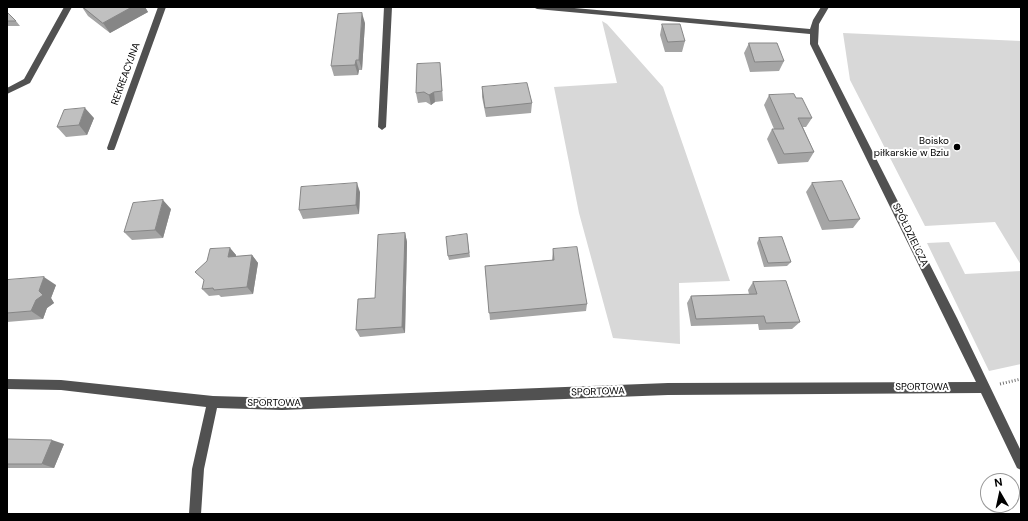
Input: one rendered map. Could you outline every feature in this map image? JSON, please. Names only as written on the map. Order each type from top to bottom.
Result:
[{"type":"street","points":[[7,91],[27,81],[68,7]]},
{"type":"street","name":"REKREACYJNA","points":[[111,148],[162,7]]},
{"type":"street","points":[[382,127],[388,7]]},
{"type":"street","points":[[537,7],[812,32],[815,21],[825,7]]},
{"type":"street","name":"SPÓŁDZIELCZA","points":[[812,32],[814,44],[928,272],[1021,464]]},
{"type":"street","name":"SPORTOWA","points":[[7,384],[62,385],[213,402],[282,404],[668,389],[984,387]]},
{"type":"street","points":[[195,514],[198,469],[213,402]]},
{"type":"shaded area","points":[[602,21],[607,24],[663,87],[730,281],[679,283],[680,344],[613,338],[579,213],[554,87],[617,83]]},
{"type":"shaded area","name":"Boisko piłkarskie w Bziu","points":[[843,33],[1021,41],[1021,265],[995,222],[925,226],[850,80]]},
{"type":"shaded area","points":[[949,242],[965,274],[1021,271],[1021,364],[989,371],[927,243]]},
{"type":"building","points":[[83,7],[132,7],[103,23]]},
{"type":"building","points":[[7,12],[16,21],[7,21]]},
{"type":"building","points":[[362,13],[359,60],[356,60],[355,65],[331,66],[338,14]]},
{"type":"building","points":[[662,24],[680,24],[685,41],[668,42]]},
{"type":"building","points":[[749,43],[777,43],[784,61],[755,62]]},
{"type":"building","points":[[440,63],[442,91],[434,92],[429,95],[424,92],[416,93],[417,64]]},
{"type":"building","points":[[527,83],[532,103],[485,108],[482,87]]},
{"type":"building","points":[[794,94],[796,98],[802,98],[812,118],[798,118],[814,152],[784,154],[772,129],[784,129],[769,95]]},
{"type":"building","points":[[85,108],[79,125],[57,127],[64,110]]},
{"type":"building","points":[[842,181],[860,219],[829,221],[812,183]]},
{"type":"building","points":[[357,183],[356,205],[299,210],[301,187]]},
{"type":"building","points":[[163,200],[155,230],[124,232],[133,203]]},
{"type":"building","points":[[405,233],[402,327],[356,330],[358,299],[375,298],[378,235]]},
{"type":"building","points":[[467,234],[469,253],[448,256],[446,237]]},
{"type":"building","points":[[782,237],[791,262],[768,263],[759,238]]},
{"type":"building","points":[[577,247],[587,304],[489,313],[485,266],[554,260],[553,249]]},
{"type":"building","points":[[230,248],[228,257],[252,255],[247,287],[214,290],[213,288],[202,289],[204,280],[195,272],[207,261],[210,249]]},
{"type":"building","points":[[44,277],[39,291],[43,295],[36,300],[31,311],[7,313],[7,280]]},
{"type":"building","points":[[786,281],[800,322],[766,323],[764,316],[696,319],[691,296],[757,294],[753,282]]},
{"type":"building","points":[[7,439],[52,440],[42,464],[7,464]]},
{"type":"place","name":"Boisko piłkarskie w Bziu","points":[[957,147]]}]
